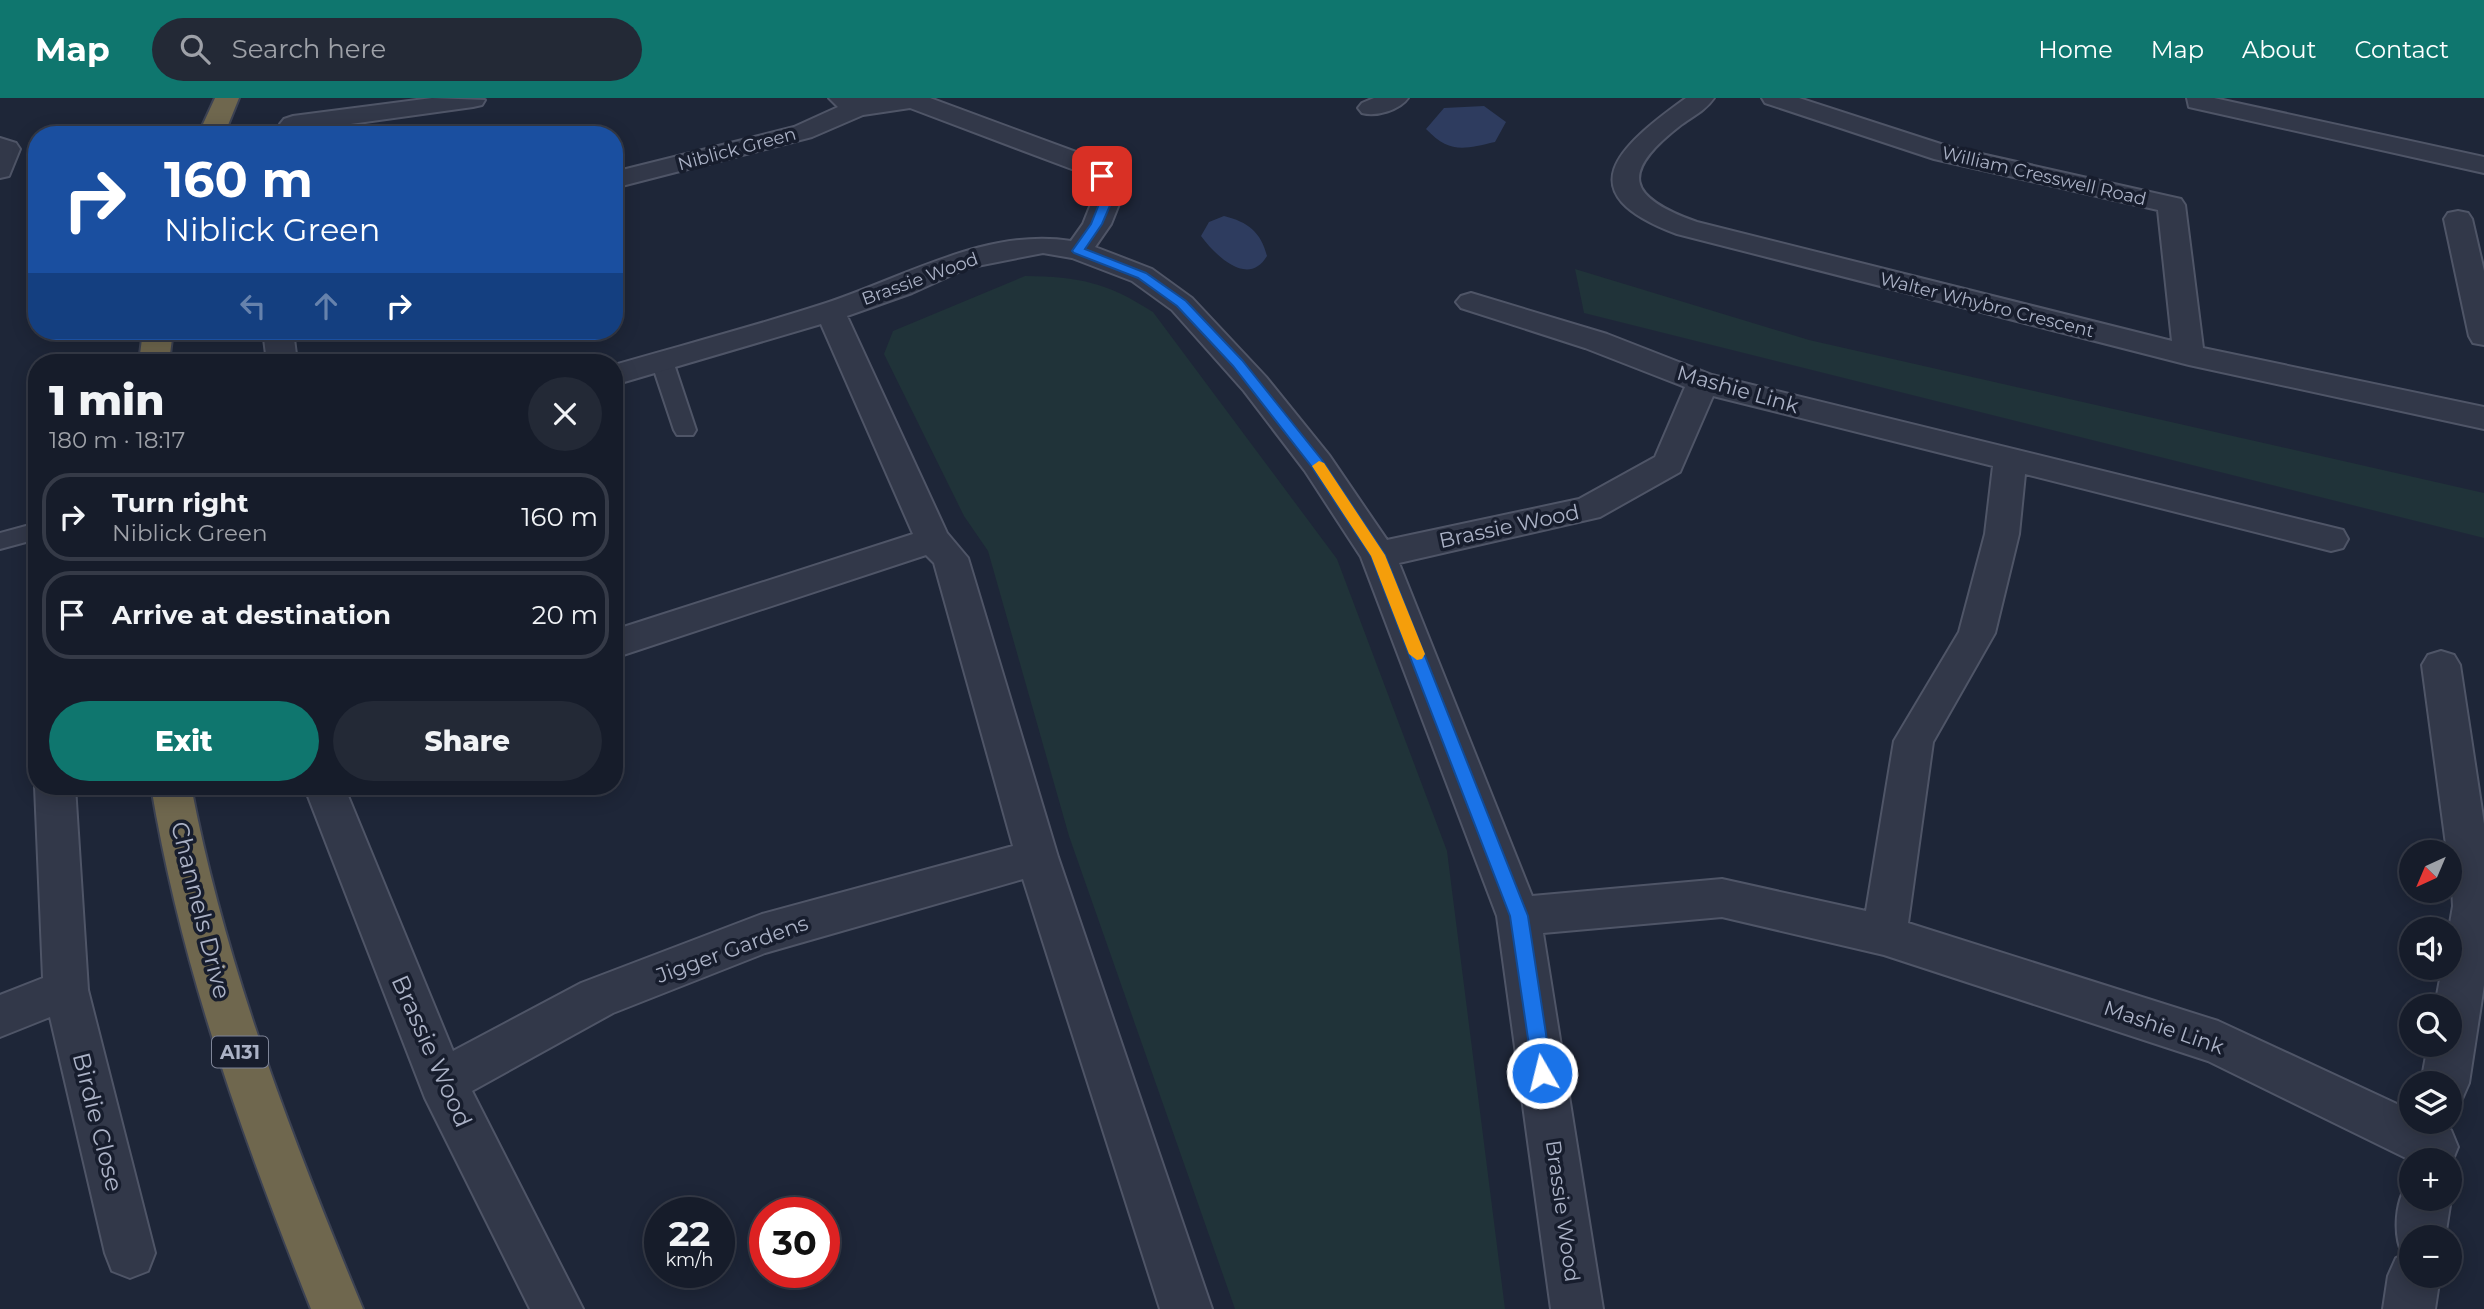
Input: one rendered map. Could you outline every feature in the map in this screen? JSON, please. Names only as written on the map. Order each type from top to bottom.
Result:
[{"type":"highway","points":[[215,126],[227,98]]},
{"type":"highway","name":"Channels Drive","points":[[173,795],[211,962],[271,1147],[337,1309]]},
{"type":"street","points":[[293,126],[301,98]]},
{"type":"street","points":[[1371,108],[1396,98]]},
{"type":"street","name":"Walter Whybro Crescent","points":[[1702,98],[1632,153],[1625,170],[1628,188],[1637,205],[1658,217],[1726,239],[2189,355],[2484,418]]},
{"type":"street","name":"William Cresswell Road","points":[[1774,98],[1943,153],[2171,205],[2189,355]]},
{"type":"street","points":[[2193,99],[2484,165]]},
{"type":"street","points":[[316,126],[473,100]]},
{"type":"street","name":"Niblick Green","points":[[623,178],[803,132],[849,103],[912,100],[1086,165],[1102,176],[1109,194],[1097,224],[1078,251]]},
{"type":"street","points":[[0,146],[7,149],[0,170]]},
{"type":"street","points":[[2458,219],[2484,336]]},
{"type":"street","name":"Brassie Wood","points":[[623,372],[830,312],[902,287],[957,262],[1001,251],[1043,245],[1078,251],[1142,275],[1182,304],[1220,343],[1310,453],[1378,555],[1519,916],[1577,1309]]},
{"type":"street","name":"Mashie Link","points":[[1471,302],[1596,341],[1703,383],[2331,539]]},
{"type":"street","points":[[830,312],[933,540],[950,558],[1037,857],[1186,1309]]},
{"type":"street","name":"Brassie Wood","points":[[1378,555],[1588,509],[1668,464],[1703,383]]},
{"type":"street","points":[[1884,935],[1914,741],[1977,634],[2002,534],[2010,459]]},
{"type":"street","points":[[623,641],[933,540]]},
{"type":"street","points":[[2441,665],[2479,908],[2447,1071]]},
{"type":"street","name":"Birdie Close","points":[[55,795],[66,990],[130,1253]]},
{"type":"street","name":"Brassie Wood","points":[[328,795],[442,1082],[557,1309]]},
{"type":"street","name":"Jigger Gardens","points":[[442,1082],[597,999],[762,934],[1037,857]]},
{"type":"street","name":"Mashie Link","points":[[1519,916],[1722,898],[1884,935],[2218,1044],[2435,1143]]},
{"type":"street","points":[[0,1016],[66,990]]},
{"type":"street","points":[[2409,1309],[2412,1288]]},
{"type":"lane","points":[[662,361],[685,430]]},
{"type":"lane","points":[[0,541],[28,533]]},
{"type":"shaded area","points":[[1575,269],[1809,340],[2484,493],[2484,538],[1584,313]]},
{"type":"shaded area","points":[[1025,276],[1092,283],[1121,294],[1153,312],[1337,559],[1447,851],[1505,1309],[1235,1309],[1069,836],[988,551],[964,516],[884,354],[893,331]]},
{"type":"water","points":[[1484,106],[1506,122],[1495,142],[1458,148],[1443,143],[1426,129],[1444,108]]},
{"type":"water","points":[[1224,216],[1240,221],[1257,234],[1267,256],[1259,265],[1251,269],[1241,269],[1232,265],[1215,252],[1201,236],[1209,222]]},
{"type":"slow traffic","points":[[1319,466],[1378,555],[1417,654]]},
{"type":"route","points":[[1102,176],[1109,194],[1097,224],[1078,251],[1142,275],[1182,304],[1238,363],[1317,463],[1378,555],[1519,916],[1542,1073]]}]
